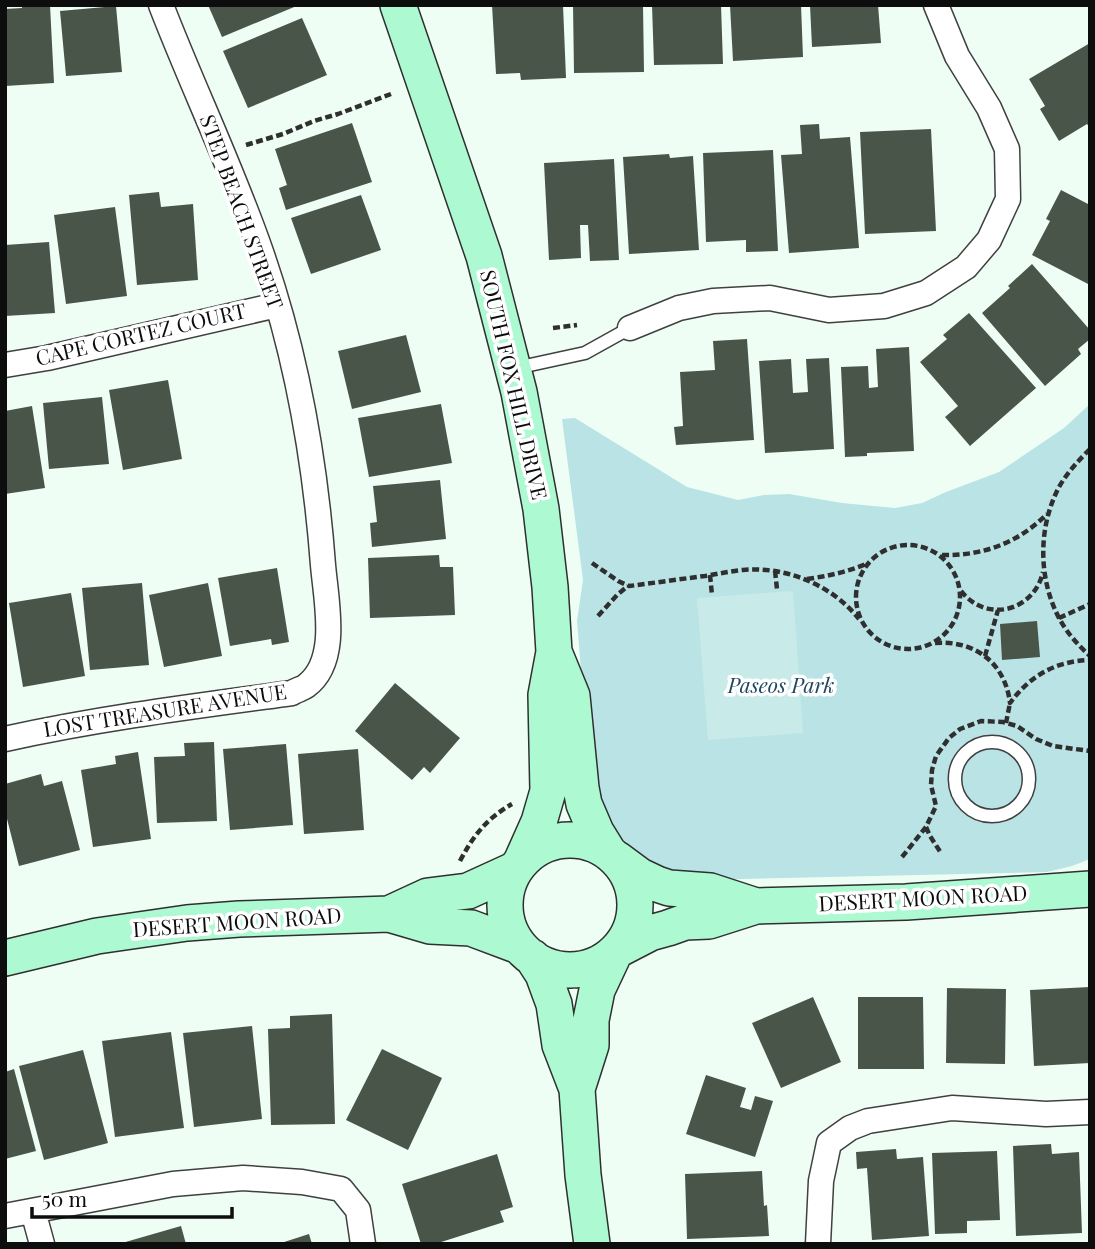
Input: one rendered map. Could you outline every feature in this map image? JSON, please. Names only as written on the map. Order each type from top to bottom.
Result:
[{"type":"street","name":"STEP BEACH STREET","points":[[161,5],[245,210],[277,305],[291,359],[303,413],[320,528],[329,638],[326,656],[318,673]]},
{"type":"street","name":"SOUTH FOX HILL DRIVE","points":[[398,5],[484,256],[514,369],[541,509],[554,652],[546,695],[548,791],[540,822],[518,865]]},
{"type":"street","points":[[630,328],[679,308],[713,301],[770,298],[829,310],[884,306],[926,293],[966,267],[989,240],[1008,199],[1007,149],[989,108],[957,56],[936,5]]},
{"type":"street","name":"CAPE CORTEZ COURT","points":[[5,365],[47,358],[277,305]]},
{"type":"street","name":"SOUTH FOX HILL DRIVE","points":[[554,652],[572,696],[584,804],[596,832],[613,856]]},
{"type":"street","name":"LOST TREASURE AVENUE","points":[[5,739],[113,718],[292,693],[306,686],[318,673]]},
{"type":"street","points":[[577,1089],[591,1045],[591,1020],[597,990],[630,933],[635,913],[634,892],[627,873],[613,856],[595,845],[576,840],[556,841],[537,848],[518,865],[506,895],[505,909],[512,935],[543,974],[554,1004],[560,1045],[577,1089],[583,1175],[592,1244]]},
{"type":"street","name":"DESERT MOON ROAD","points":[[613,856],[640,876],[657,884],[669,888],[710,891],[756,906]]},
{"type":"street","name":"DESERT MOON ROAD","points":[[388,914],[428,897],[468,891],[518,865]]},
{"type":"street","name":"DESERT MOON ROAD","points":[[617,952],[659,930],[685,922],[709,921],[756,906],[906,902],[1090,889]]},
{"type":"street","name":"DESERT MOON ROAD","points":[[5,958],[97,936],[187,923],[388,914],[430,926],[471,928],[526,951]]},
{"type":"street","points":[[526,951],[543,966],[562,971],[582,970],[601,964],[617,952]]},
{"type":"street","points":[[818,1244],[821,1181],[829,1143],[850,1128],[867,1121],[952,1108],[1046,1114],[1090,1112]]},
{"type":"street","points":[[5,1216],[173,1184],[243,1178],[302,1182],[341,1189],[358,1210],[363,1244]]},
{"type":"street","points":[[33,1211],[42,1244]]},
{"type":"lane","points":[[514,369],[584,353],[630,328]]},
{"type":"lane","points":[[991,742],[1005,744],[1017,752],[1026,764],[1029,778],[1027,792],[1019,804],[1008,812],[994,815],[979,813],[967,805],[959,794],[956,780],[958,766],[965,754],[977,746],[991,742]]},
{"type":"path","points":[[243,146],[391,94]]},
{"type":"path","points":[[553,328],[577,325]]},
{"type":"path","points":[[806,579],[852,570],[866,564],[882,550],[902,544],[922,546],[941,555],[954,571],[961,590],[968,599],[977,605],[998,610],[1013,607],[1027,599],[1038,586],[1042,576],[1043,539],[1049,512],[1059,487],[1075,464],[1090,449]]},
{"type":"path","points":[[941,555],[971,554],[1000,546],[1026,532],[1049,512]]},
{"type":"path","points":[[592,563],[629,586]]},
{"type":"path","points":[[862,622],[855,603],[857,582],[866,564]]},
{"type":"path","points":[[1043,566],[1049,593],[1059,618],[1090,658]]},
{"type":"path","points":[[598,616],[629,586],[745,570],[775,571],[806,579],[834,595],[857,616],[875,638],[893,648],[914,649],[934,643],[957,643],[985,656],[1000,674],[1007,688],[1010,703],[1006,723]]},
{"type":"path","points":[[775,571],[777,589]]},
{"type":"path","points":[[710,575],[712,595]]},
{"type":"path","points":[[934,643],[950,630],[959,611],[961,590]]},
{"type":"path","points":[[1059,618],[1090,604]]},
{"type":"path","points":[[985,656],[998,610]]},
{"type":"path","points":[[1010,703],[1023,686],[1051,667],[1090,658]]},
{"type":"path","points":[[902,856],[926,827],[936,806],[931,785],[932,770],[939,750],[960,729],[989,720],[1024,730],[1035,739],[1054,746],[1090,751]]},
{"type":"path","points":[[454,867],[459,864],[481,827],[491,817],[515,802]]},
{"type":"path","points":[[926,827],[941,853]]},
{"type":"green space","name":"Paseos Park","points":[[1090,404],[1090,859],[1047,872],[692,880],[624,851],[590,785],[577,621],[583,580],[562,419],[575,418],[687,487],[738,500],[789,494],[895,508],[922,503],[999,472],[1064,428]]},
{"type":"green space","points":[[793,591],[803,733],[708,740],[697,598]]},
{"type":"building","points":[[22,5],[50,5],[54,83],[5,86],[5,9],[22,8]]},
{"type":"building","points":[[208,5],[299,5],[222,37]]},
{"type":"building","points":[[492,5],[563,5],[566,78],[521,80],[520,73],[496,74]]},
{"type":"building","points":[[573,5],[643,5],[644,72],[574,73]]},
{"type":"building","points":[[652,5],[721,5],[723,64],[654,65]]},
{"type":"building","points":[[730,5],[801,5],[803,57],[733,61]]},
{"type":"building","points":[[810,5],[878,5],[881,43],[812,47]]},
{"type":"building","points":[[116,6],[122,72],[66,76],[60,11]]},
{"type":"building","points":[[302,18],[327,75],[248,108],[223,51]]},
{"type":"building","points":[[1090,43],[1090,128],[1087,124],[1059,141],[1040,109],[1045,106],[1029,79]]},
{"type":"building","points":[[352,123],[372,182],[286,210],[279,188],[287,185],[275,149]]},
{"type":"building","points":[[819,124],[820,139],[850,137],[859,248],[789,253],[781,155],[802,154],[800,125]]},
{"type":"building","points":[[931,129],[936,231],[865,234],[860,132]]},
{"type":"building","points":[[773,150],[778,251],[746,252],[746,240],[706,242],[703,153]]},
{"type":"building","points":[[669,154],[670,158],[693,156],[699,250],[629,254],[623,157]]},
{"type":"building","points":[[614,159],[619,260],[590,261],[588,225],[580,225],[581,258],[549,260],[544,163]]},
{"type":"building","points":[[1061,190],[1090,205],[1090,285],[1032,255],[1050,221],[1046,219]]},
{"type":"building","points":[[159,192],[161,207],[193,204],[198,280],[137,285],[129,195]]},
{"type":"building","points":[[361,195],[381,250],[311,274],[291,218]]},
{"type":"building","points":[[115,207],[127,296],[66,304],[54,215]]},
{"type":"building","points":[[49,242],[55,313],[5,316],[5,245]]},
{"type":"building","points":[[1032,264],[1090,330],[1090,339],[1078,349],[1081,354],[1045,386],[982,313]]},
{"type":"building","points":[[969,313],[1036,388],[970,446],[945,417],[958,406],[920,362],[947,339],[943,335]]},
{"type":"building","points":[[406,335],[421,392],[352,409],[338,351]]},
{"type":"building","points":[[747,339],[754,440],[676,445],[674,427],[683,426],[680,372],[715,370],[713,341]]},
{"type":"building","points":[[909,347],[914,451],[845,457],[841,367],[868,366],[869,388],[878,387],[876,349]]},
{"type":"building","points":[[829,358],[834,449],[765,453],[759,361],[791,359],[793,393],[808,392],[806,359]]},
{"type":"building","points":[[168,380],[182,459],[123,470],[109,390]]},
{"type":"building","points":[[102,397],[109,464],[49,469],[43,403]]},
{"type":"building","points":[[441,404],[452,463],[369,477],[358,418]]},
{"type":"building","points":[[32,406],[45,488],[5,494],[5,411]]},
{"type":"building","points":[[440,480],[446,539],[372,547],[370,523],[377,522],[373,486]]},
{"type":"building","points":[[439,555],[440,567],[453,567],[455,615],[370,618],[368,558]]},
{"type":"building","points":[[277,568],[289,642],[272,645],[271,639],[230,646],[218,578]]},
{"type":"building","points":[[142,583],[149,665],[90,670],[82,588]]},
{"type":"building","points":[[208,583],[222,656],[164,667],[149,595]]},
{"type":"building","points":[[71,593],[85,676],[23,687],[9,603]]},
{"type":"building","points":[[1037,621],[1040,657],[1002,660],[1000,624]]},
{"type":"building","points":[[395,683],[460,738],[430,773],[424,767],[412,780],[355,731]]},
{"type":"building","points":[[214,742],[217,821],[157,823],[154,757],[185,756],[184,743]]},
{"type":"building","points":[[286,744],[293,825],[230,830],[223,749]]},
{"type":"building","points":[[358,749],[364,830],[304,834],[298,754]]},
{"type":"building","points":[[138,752],[151,839],[93,847],[81,770],[116,764],[115,756]]},
{"type":"building","points":[[41,774],[44,786],[62,781],[80,850],[19,866],[5,811],[5,784]]},
{"type":"building","points":[[1090,987],[1090,1063],[1034,1066],[1030,990]]},
{"type":"building","points":[[947,988],[1006,989],[1005,1064],[946,1063]]},
{"type":"building","points":[[813,997],[841,1062],[781,1088],[752,1023]]},
{"type":"building","points":[[858,997],[923,997],[924,1069],[858,1069]]},
{"type":"building","points":[[332,1014],[335,1124],[271,1125],[268,1029],[290,1028],[290,1016]]},
{"type":"building","points":[[252,1026],[262,1119],[194,1127],[183,1033]]},
{"type":"building","points":[[171,1032],[184,1128],[115,1137],[102,1041]]},
{"type":"building","points":[[382,1049],[442,1078],[408,1150],[346,1120]]},
{"type":"building","points":[[83,1050],[108,1143],[44,1160],[19,1066]]},
{"type":"building","points":[[14,1069],[36,1151],[5,1159],[5,1072]]},
{"type":"building","points":[[706,1075],[746,1088],[740,1107],[751,1110],[755,1096],[773,1101],[755,1157],[686,1134]]},
{"type":"building","points":[[1051,1144],[1052,1154],[1079,1152],[1082,1233],[1016,1236],[1013,1146]]},
{"type":"building","points":[[896,1149],[897,1159],[923,1157],[929,1236],[872,1240],[867,1168],[857,1169],[856,1152]]},
{"type":"building","points":[[997,1151],[1000,1220],[967,1221],[967,1233],[935,1234],[932,1153]]},
{"type":"building","points":[[497,1154],[513,1207],[500,1211],[504,1222],[435,1244],[421,1244],[402,1184]]},
{"type":"building","points":[[762,1171],[769,1236],[687,1239],[685,1174]]},
{"type":"building","points":[[181,1226],[186,1244],[122,1244],[122,1243]]},
{"type":"building","points":[[309,1234],[312,1244],[281,1244],[281,1243]]}]
